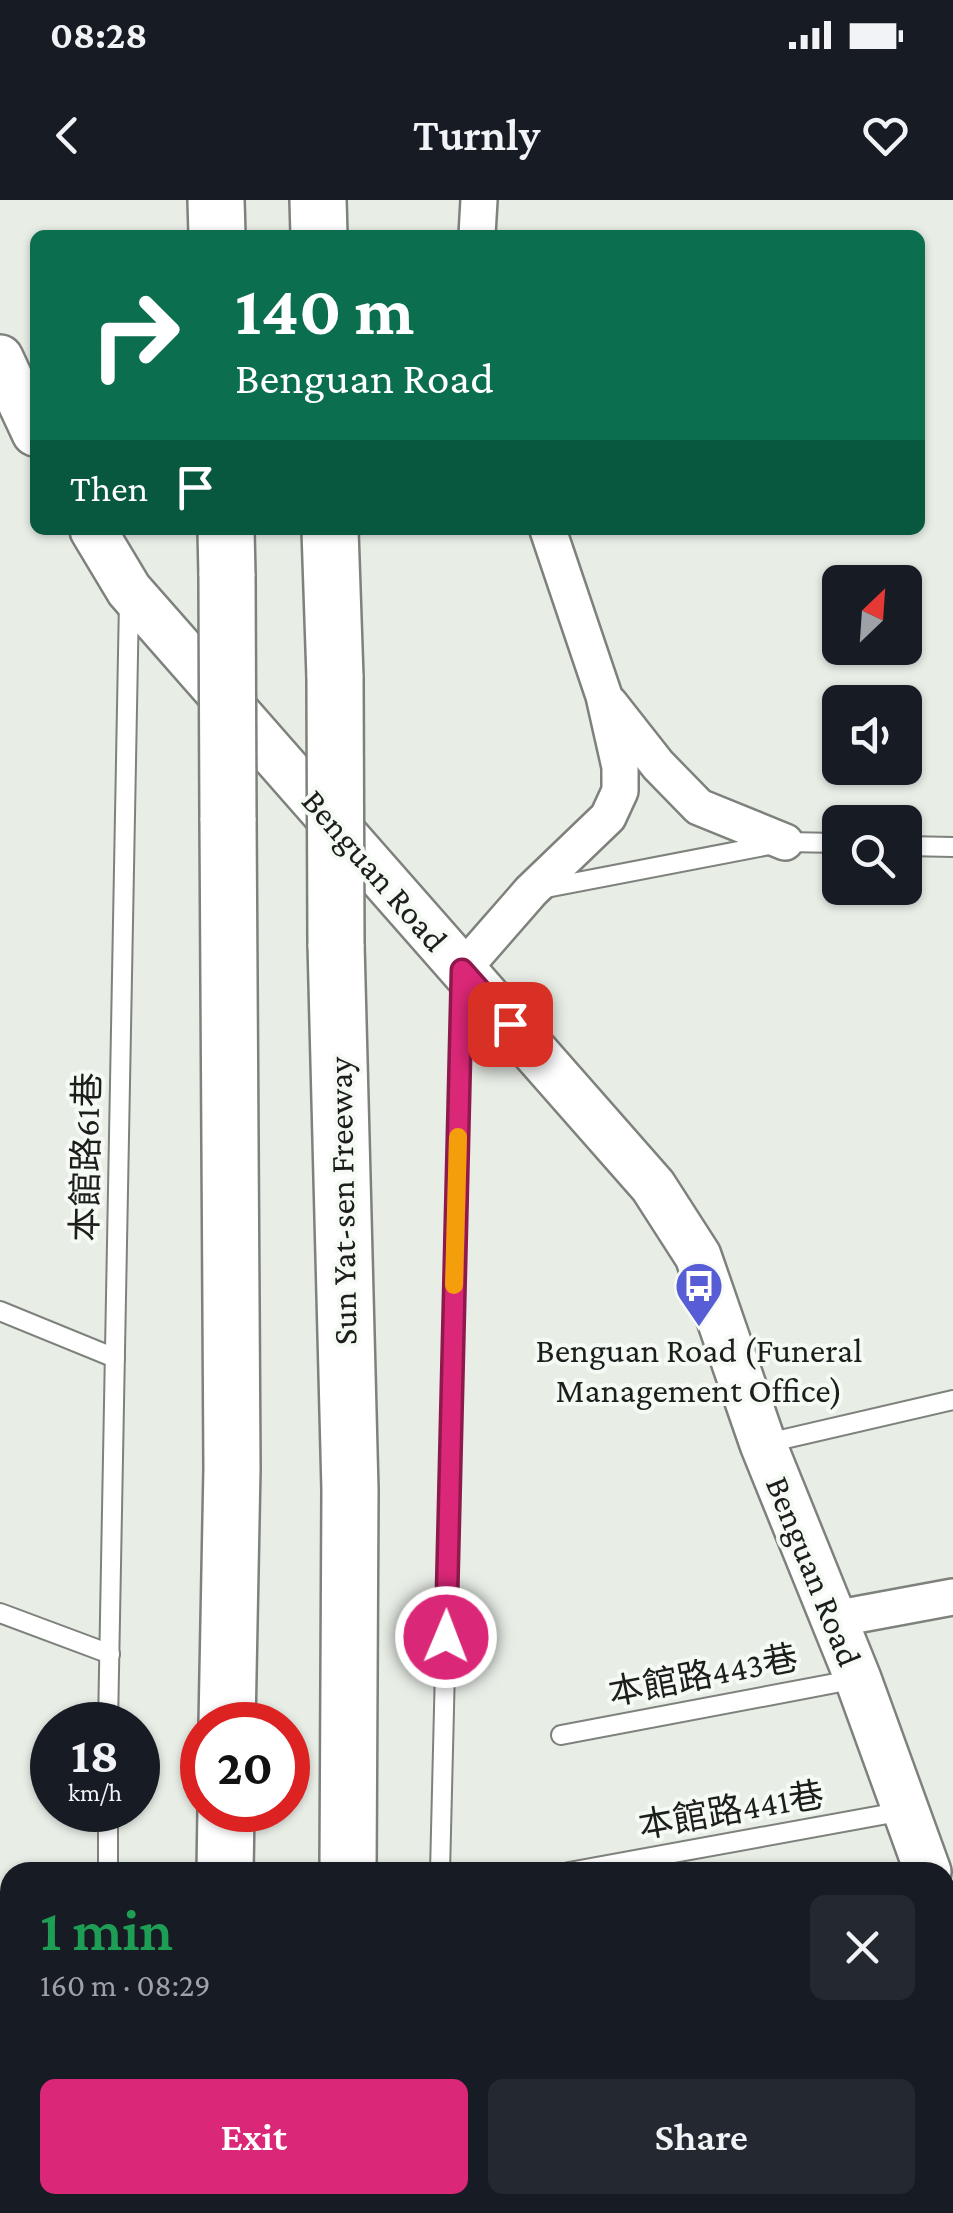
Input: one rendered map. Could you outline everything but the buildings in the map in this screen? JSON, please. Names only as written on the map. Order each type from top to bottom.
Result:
[{"type":"highway","points":[[216,200],[217,230]]},
{"type":"highway","points":[[318,200],[319,230]]},
{"type":"highway","name":"Sun Yat-sen Freeway","points":[[330,535],[350,1490],[348,1862]]},
{"type":"highway","points":[[226,553],[232,1468],[227,1702]]},
{"type":"highway","points":[[224,1862],[225,1832]]},
{"type":"street","points":[[477,230],[479,200]]},
{"type":"street","points":[[0,358],[30,423]]},
{"type":"street","name":"Benguan Road","points":[[96,535],[129,590],[653,1186],[698,1256],[762,1444],[858,1679],[924,1862]]},
{"type":"street","points":[[462,970],[530,892],[608,817],[620,791],[620,766],[604,696],[550,535]]},
{"type":"street","points":[[604,696],[658,764],[700,807],[785,842]]},
{"type":"street","points":[[834,1618],[953,1597]]},
{"type":"lane","name":"本館路61巷","points":[[109,1702],[129,590]]},
{"type":"lane","points":[[530,892],[785,842],[822,843]]},
{"type":"lane","points":[[922,846],[953,847]]},
{"type":"lane","points":[[440,1862],[462,970]]},
{"type":"lane","points":[[0,1311],[115,1358]]},
{"type":"lane","points":[[762,1444],[953,1400]]},
{"type":"lane","points":[[0,1612],[110,1654]]},
{"type":"lane","name":"本館路443巷","points":[[561,1735],[858,1679]]},
{"type":"lane","name":"本館路441巷","points":[[624,1862],[904,1811]]},
{"type":"lane","points":[[108,1832],[108,1862]]},
{"type":"slow traffic","points":[[454,1285],[458,1137]]},
{"type":"place","name":"Benguan Road (Funeral Management Office)","points":[[699,1328]]},
{"type":"route","points":[[446,1637],[462,970],[510,1024]]}]
